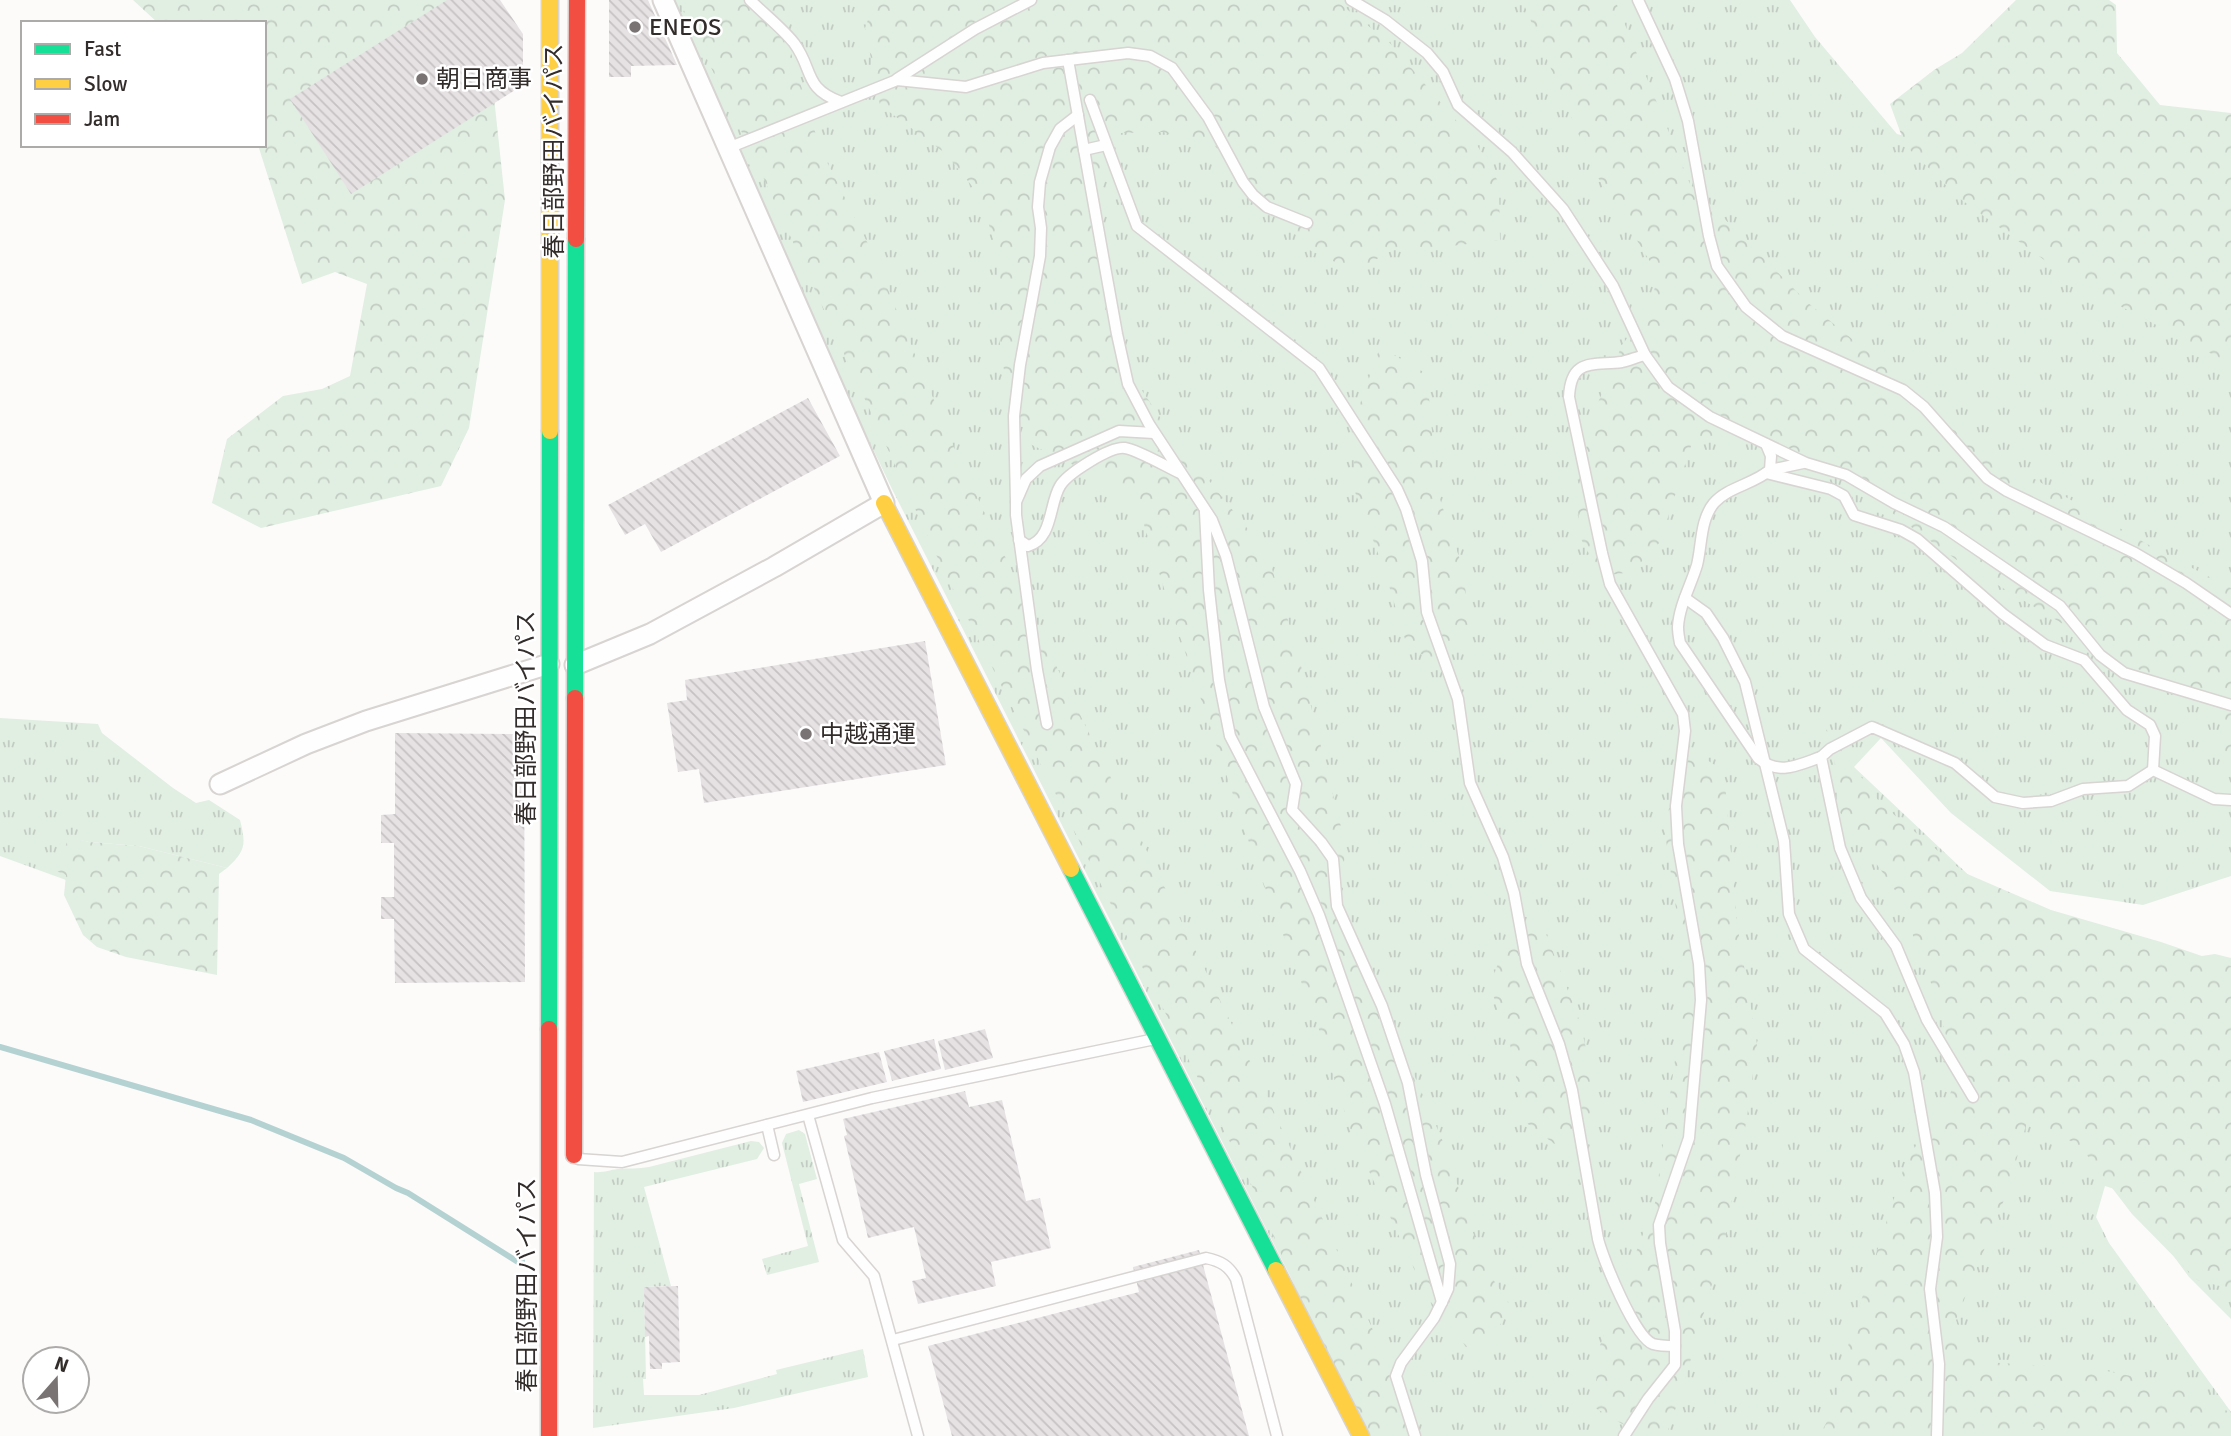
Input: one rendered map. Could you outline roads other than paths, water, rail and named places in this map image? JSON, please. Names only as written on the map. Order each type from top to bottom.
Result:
[{"type":"main road","name":"春日部野田バイパス","points":[[550,1436],[551,0]]},
{"type":"main road","name":"春日部野田バイパス","points":[[574,1166],[577,0]]},
{"type":"main road","points":[[884,503],[1361,1436]]},
{"type":"street","points":[[575,665],[650,634],[884,503],[663,0]]},
{"type":"street","points":[[220,784],[306,744],[366,722],[549,664]]},
{"type":"lane","points":[[750,0],[794,43],[813,83],[824,96],[841,102]]},
{"type":"lane","points":[[728,148],[897,80],[975,29],[1031,0]]},
{"type":"lane","points":[[1351,0],[1385,20],[1427,52],[1443,72],[1458,105],[1512,152],[1563,209],[1587,242],[1613,286],[1645,355],[1668,387],[1710,417],[1806,463],[1846,475],[1944,527],[2060,606],[2100,655],[2124,673],[2231,705]]},
{"type":"lane","points":[[1638,0],[1675,79],[1688,121],[1717,266],[1746,307],[1782,337],[1903,390],[1924,407],[1987,478],[2007,491],[2136,553],[2231,614]]},
{"type":"lane","points":[[897,80],[966,87],[1043,63],[1129,53],[1150,56],[1172,68],[1208,117],[1253,195],[1267,207],[1307,223]]},
{"type":"lane","points":[[1068,60],[1116,334],[1128,384],[1154,433],[1212,520],[1226,556],[1264,707],[1296,784],[1292,810],[1334,859],[1338,906],[1382,1006],[1408,1083],[1426,1175],[1450,1264],[1448,1289],[1434,1318],[1401,1363],[1396,1376],[1415,1436]]},
{"type":"lane","points":[[1090,100],[1137,226],[1319,368],[1397,489],[1422,561],[1427,612],[1458,699],[1470,783],[1503,857],[1514,893],[1527,964],[1559,1044],[1572,1090],[1604,1262],[1642,1335],[1653,1344],[1675,1346]]},
{"type":"lane","points":[[1047,724],[1019,540],[1014,416],[1020,365],[1040,256],[1040,182],[1050,147],[1060,129],[1078,116]]},
{"type":"lane","points":[[1084,150],[1106,145]]},
{"type":"lane","points":[[1624,1436],[1675,1365],[1675,1331],[1659,1225],[1689,1138],[1701,1000],[1699,964],[1678,844],[1676,806],[1685,731],[1683,714],[1611,584],[1569,397],[1575,373],[1583,366],[1595,362],[1621,362],[1645,355]]},
{"type":"lane","points":[[1016,502],[1026,479],[1040,466],[1119,431],[1154,433]]},
{"type":"lane","points":[[1766,444],[1771,456],[1768,472]]},
{"type":"lane","points":[[1019,540],[1028,547],[1033,545],[1047,526],[1060,485],[1099,454],[1124,448],[1181,473]]},
{"type":"lane","points":[[1806,463],[1768,472],[1715,502],[1707,516],[1697,564],[1678,628],[1680,643],[1758,758],[1768,766],[1786,768],[1821,757],[1830,749],[1872,727],[1955,763],[1995,797],[2023,803],[2051,801],[2083,789],[2128,786],[2153,770]]},
{"type":"lane","points":[[1768,472],[1832,489],[1844,496],[1854,514],[1901,530],[1917,539],[2003,614],[2045,645],[2084,660],[2127,710],[2150,726],[2155,736],[2153,770]]},
{"type":"lane","points":[[1204,508],[1219,680],[1230,736],[1300,872],[1319,915],[1385,1104],[1442,1301]]},
{"type":"lane","points":[[1685,598],[1706,613],[1723,638],[1745,682],[1768,766],[1784,841],[1788,914],[1804,949],[1885,1013],[1904,1044],[1914,1072],[1935,1193],[1937,1237],[1930,1289],[1939,1364],[1937,1436]]},
{"type":"lane","points":[[1821,757],[1840,848],[1861,898],[1896,946],[1927,1020],[1973,1097]]},
{"type":"lane","points":[[2153,770],[2214,800],[2231,800]]},
{"type":"lane","points":[[574,1166],[622,1162],[872,1098],[1158,1038]]},
{"type":"lane","points":[[808,1115],[843,1240],[874,1276],[919,1436]]},
{"type":"lane","points":[[767,1125],[774,1155]]},
{"type":"lane","points":[[893,1340],[1206,1258],[1217,1260],[1230,1268],[1236,1279],[1277,1436]]},
{"type":"waterway","points":[[0,1047],[251,1120],[344,1158],[408,1193],[518,1262],[522,1261]]},
{"type":"place","name":"ENEOS","points":[[635,27]]},
{"type":"place","name":"朝日商事","points":[[422,79]]},
{"type":"place","name":"中越通運","points":[[806,734]]}]
